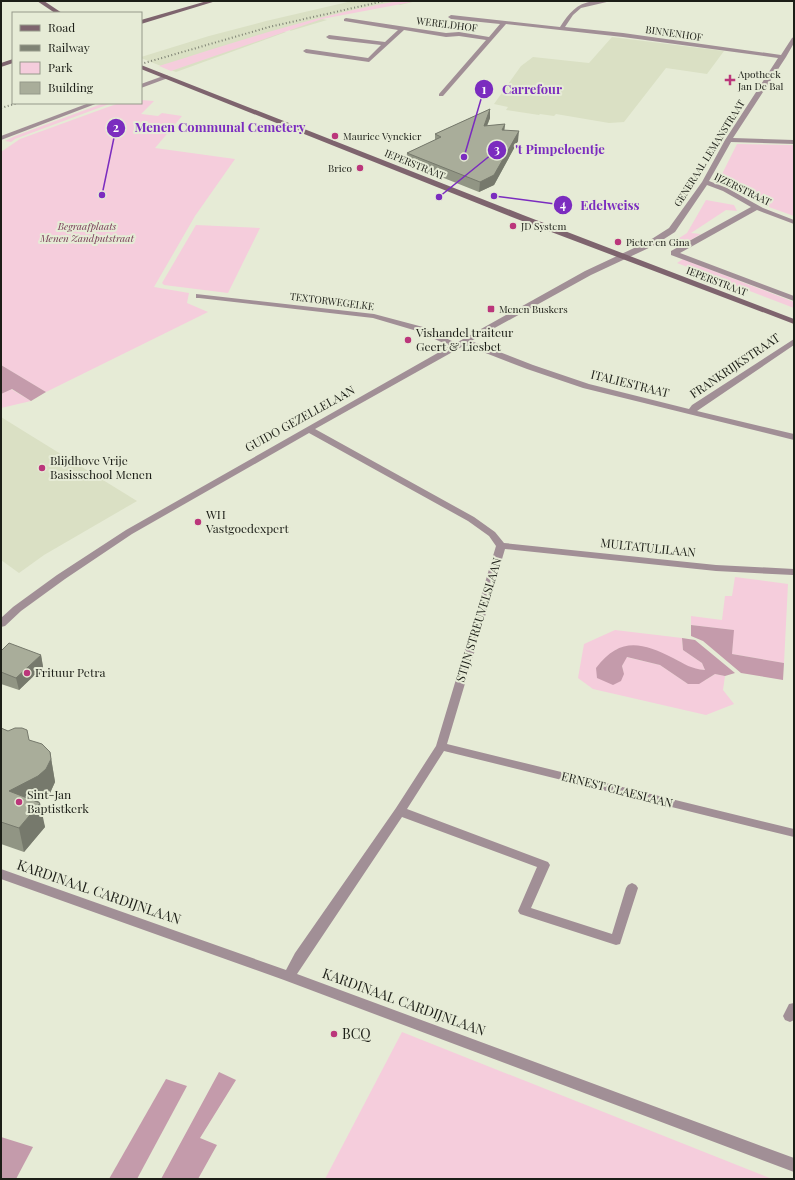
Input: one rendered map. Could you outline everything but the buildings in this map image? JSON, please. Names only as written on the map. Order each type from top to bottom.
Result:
[{"type":"street","points":[[40,1],[57,12]]},
{"type":"street","points":[[142,22],[213,1]]},
{"type":"street","points":[[561,29],[572,10],[585,4],[608,1]]},
{"type":"street","name":"BINNENHOF","points":[[451,17],[628,36],[783,57]]},
{"type":"street","name":"WERELDHOF","points":[[346,20],[490,39]]},
{"type":"street","name":"WERELDHOF","points":[[441,95],[504,23]]},
{"type":"street","name":"WERELDHOF","points":[[306,51],[369,60],[402,28]]},
{"type":"street","points":[[329,36],[384,44]]},
{"type":"street","name":"GENERAAL LEMANSTRAAT","points":[[623,256],[650,244],[672,230],[705,182],[728,140],[794,39]]},
{"type":"street","points":[[1,65],[12,61]]},
{"type":"street","name":"IEPERSTRAAT","points":[[142,67],[794,322]]},
{"type":"street","points":[[142,86],[166,77]]},
{"type":"street","points":[[1,138],[92,104]]},
{"type":"street","points":[[728,140],[794,142]]},
{"type":"street","name":"IJZERSTRAAT","points":[[705,182],[714,184],[757,207],[794,222]]},
{"type":"street","name":"IEPERSTRAAT","points":[[757,207],[674,253],[794,299]]},
{"type":"street","name":"GUIDO GEZELLELAAN","points":[[1,624],[17,609],[61,577],[123,536],[309,429],[588,273],[623,256]]},
{"type":"street","name":"TEXTORWEGELKE","points":[[199,296],[374,316],[420,329],[461,344]]},
{"type":"street","name":"FRANKRIJKSTRAAT","points":[[691,412],[695,407],[794,340]]},
{"type":"street","name":"ITALIESTRAAT","points":[[461,344],[586,386],[794,437]]},
{"type":"street","name":"STIJN STREUVELSLAAN","points":[[290,976],[300,957],[400,811],[441,746],[501,546],[492,534],[471,519],[309,429]]},
{"type":"street","name":"MULTATULILAAN","points":[[501,546],[716,568],[793,572]]},
{"type":"street","name":"ERNEST CLAESLAAN","points":[[441,746],[794,833]]},
{"type":"street","points":[[400,811],[544,866],[524,911],[616,940],[632,888]]},
{"type":"street","name":"KARDINAAL CARDIJNLAAN","points":[[1,874],[290,976],[794,1165]]},
{"type":"shaded area","points":[[352,1],[417,1],[400,5],[397,4],[342,13],[322,19],[327,20],[290,31],[291,29],[277,31],[286,32],[176,72],[142,58],[142,57],[209,36]]},
{"type":"shaded area","points":[[612,37],[724,51],[707,74],[666,68],[624,122],[609,123],[556,114],[554,116],[539,115],[506,110],[508,107],[494,104],[521,66],[533,57],[589,63]]},
{"type":"shaded area","points":[[1,365],[46,392],[31,401],[12,389],[1,394]]},
{"type":"shaded area","name":"Blijdhove Vrije Basisschool Menen","points":[[1,417],[137,501],[44,555],[19,573],[1,560]]},
{"type":"shaded area","points":[[691,625],[734,630],[732,654],[784,663],[783,680],[741,673],[703,641],[691,636]]},
{"type":"shaded area","points":[[682,638],[695,640],[735,673],[725,676],[715,674],[699,684],[688,684],[660,665],[627,657],[622,666],[624,674],[621,681],[613,685],[597,678],[596,668],[605,658],[622,647],[632,645],[651,648],[692,667],[705,670],[702,663],[683,650]]},
{"type":"shaded area","points":[[219,1072],[236,1080],[200,1138],[217,1145],[198,1179],[161,1179]]},
{"type":"shaded area","points":[[166,1079],[187,1086],[137,1179],[109,1179]]},
{"type":"shaded area","points":[[1,1137],[33,1147],[16,1179],[1,1179]]},
{"type":"green space","points":[[399,1],[417,1],[322,19],[171,71],[159,66],[308,21]]},
{"type":"green space","name":"Begraafplaats Menen Zandputstraat","points":[[142,100],[154,101],[141,114],[158,116],[162,113],[182,116],[155,148],[235,159],[195,216],[154,287],[189,293],[187,303],[208,312],[46,392],[1,365],[1,152],[20,139],[116,104],[142,104]]},
{"type":"green space","points":[[101,104],[109,104],[15,139],[11,142],[5,141]]},
{"type":"green space","points":[[737,144],[794,145],[794,216],[766,206],[718,182]]},
{"type":"green space","points":[[706,200],[734,205],[737,211],[726,210],[691,233],[701,234],[682,245],[673,242],[687,233]]},
{"type":"green space","points":[[196,225],[260,228],[228,293],[164,285],[162,283]]},
{"type":"green space","points":[[683,259],[794,302],[794,308],[677,263]]},
{"type":"green space","points":[[11,389],[31,401],[1,408],[1,394]]},
{"type":"green space","points":[[735,577],[788,584],[784,663],[732,654],[733,630],[691,625],[691,616],[722,620],[725,596],[732,596]]},
{"type":"green space","points":[[615,630],[682,638],[683,650],[702,663],[705,670],[691,669],[675,659],[616,649],[624,674],[622,666],[626,657],[660,665],[688,684],[706,680],[715,674],[725,676],[723,690],[734,704],[706,715],[593,689],[578,678],[584,644]]},
{"type":"green space","points":[[402,1032],[772,1179],[325,1179]]},
{"type":"railway","points":[[142,64],[269,27],[384,1]]},
{"type":"railway","points":[[1,108],[15,104]]},
{"type":"place","name":"Apotheek Jan De Bal","points":[[730,80]]},
{"type":"place","name":"Maurice Vynckier","points":[[335,136]]},
{"type":"place","name":"Carrefour","points":[[464,157]]},
{"type":"place","name":"Brico","points":[[360,168]]},
{"type":"place","name":"Menen Communal Cemetery","points":[[102,195]]},
{"type":"place","name":"Edelweiss","points":[[494,196]]},
{"type":"place","name":"'t Pimpeloentje","points":[[439,197]]},
{"type":"place","name":"JD System","points":[[513,226]]},
{"type":"place","name":"Pieter en Gina","points":[[618,242]]},
{"type":"place","name":"Menen Buskers","points":[[491,309]]},
{"type":"place","name":"Vishandel traiteur Geert & Liesbet","points":[[408,340]]},
{"type":"place","name":"Blijdhove Vrije Basisschool Menen","points":[[42,468]]},
{"type":"place","name":"WH Vastgoedexpert","points":[[198,522]]},
{"type":"place","name":"Frituur Petra","points":[[27,673]]},
{"type":"place","name":"Sint-Jan Baptistkerk","points":[[19,802]]},
{"type":"place","name":"BCQ","points":[[334,1034]]}]
